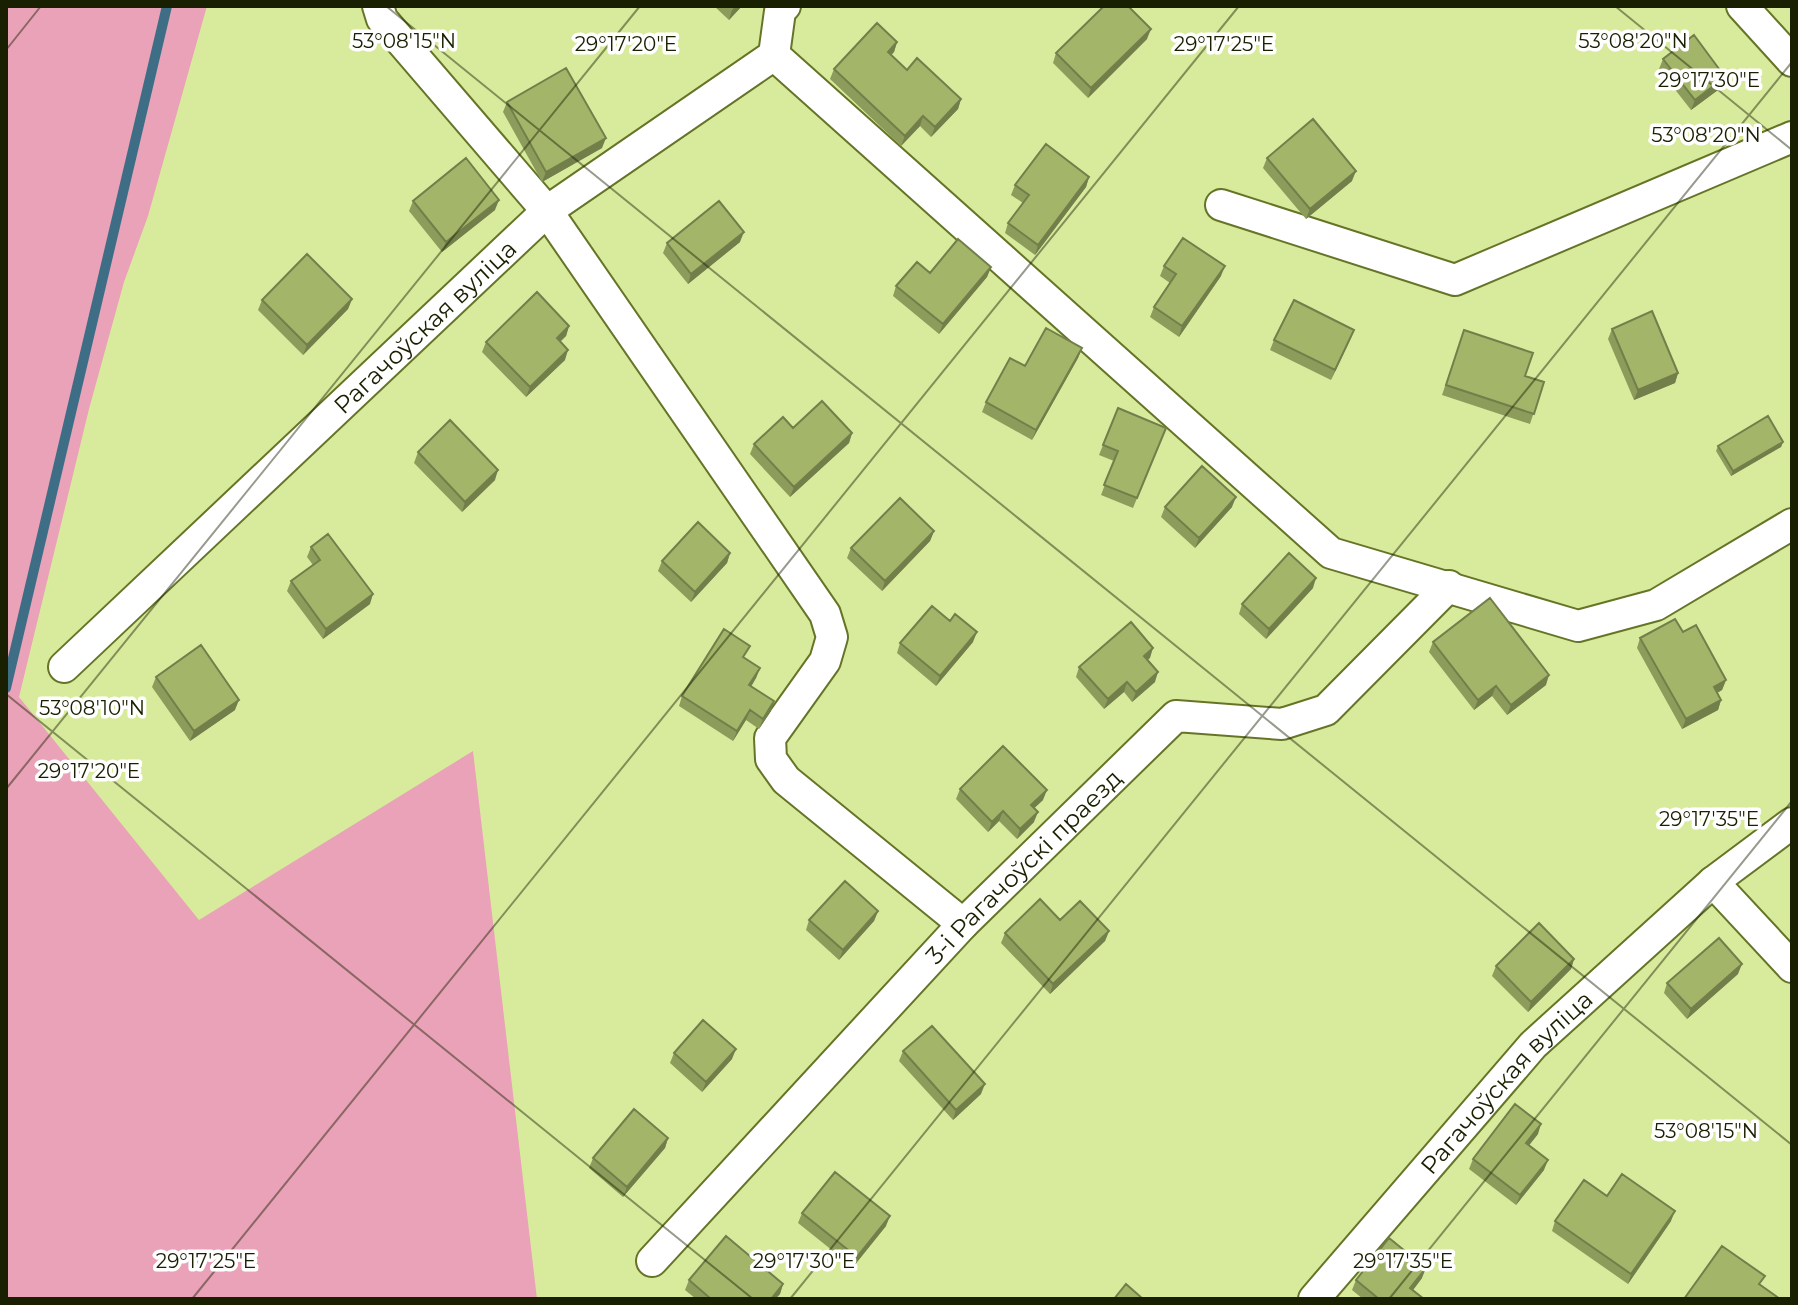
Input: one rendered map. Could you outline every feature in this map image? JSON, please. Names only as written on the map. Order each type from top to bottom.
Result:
[{"type":"street","points":[[378,6],[382,19],[547,211],[825,614],[832,637],[825,661],[770,738],[771,759],[786,780],[963,924]]},
{"type":"street","points":[[785,6],[780,11],[774,55],[1331,553],[1578,626],[1656,605],[1792,524]]},
{"type":"street","points":[[1742,6],[1792,61]]},
{"type":"street","name":"Рагачоўская вуліца","points":[[64,667],[547,211],[774,55]]},
{"type":"street","points":[[1221,205],[1455,280],[1792,137]]},
{"type":"street","name":"3-і Рагачоўскі праезд","points":[[652,1261],[963,924],[1176,716],[1282,724],[1326,710],[1449,586]]},
{"type":"street","name":"Рагачоўская вуліца","points":[[1314,1299],[1533,1045],[1713,882],[1792,823]]},
{"type":"street","points":[[1713,882],[1792,967]]},
{"type":"shaded area","points":[[6,6],[207,6],[89,409],[19,697],[199,920],[473,751],[537,1299],[6,1299]]},
{"type":"building","points":[[1104,6],[1128,6],[1151,29],[1091,88],[1056,53]]},
{"type":"building","points":[[877,23],[897,42],[888,52],[907,70],[917,58],[961,99],[935,127],[923,116],[905,136],[834,69]]},
{"type":"building","points":[[1694,35],[1725,77],[1695,100],[1663,59]]},
{"type":"building","points":[[566,68],[606,138],[546,172],[507,102]]},
{"type":"building","points":[[1313,119],[1356,171],[1310,209],[1267,158]]},
{"type":"building","points":[[1046,144],[1089,177],[1038,245],[1008,223],[1029,195],[1015,185]]},
{"type":"building","points":[[466,158],[499,200],[446,242],[413,201]]},
{"type":"building","points":[[719,201],[744,232],[691,274],[667,243]]},
{"type":"building","points":[[1183,238],[1225,266],[1182,326],[1154,307],[1176,274],[1164,266]]},
{"type":"building","points":[[958,239],[991,267],[943,324],[896,286],[917,262],[930,273]]},
{"type":"building","points":[[307,254],[352,299],[307,345],[262,300]]},
{"type":"building","points":[[537,292],[569,326],[557,338],[568,350],[530,387],[486,342]]},
{"type":"building","points":[[1294,300],[1354,330],[1335,370],[1274,340]]},
{"type":"building","points":[[1652,311],[1678,373],[1638,390],[1612,329]]},
{"type":"building","points":[[1046,328],[1082,348],[1036,430],[986,402],[1010,358],[1025,366]]},
{"type":"building","points":[[1464,330],[1533,353],[1525,376],[1544,382],[1534,414],[1446,385]]},
{"type":"building","points":[[822,401],[852,433],[794,487],[754,444],[783,417],[793,428]]},
{"type":"building","points":[[1118,408],[1166,428],[1137,498],[1104,485],[1118,451],[1103,445]]},
{"type":"building","points":[[1768,416],[1783,442],[1733,471],[1718,446]]},
{"type":"building","points":[[450,420],[498,470],[465,502],[418,452]]},
{"type":"building","points":[[1202,466],[1236,497],[1199,538],[1165,507]]},
{"type":"building","points":[[900,498],[934,531],[885,581],[851,548]]},
{"type":"building","points":[[698,522],[730,553],[695,592],[662,561]]},
{"type":"building","points":[[328,534],[373,594],[326,629],[291,581],[320,560],[311,547]]},
{"type":"building","points":[[1289,553],[1316,578],[1269,629],[1242,604]]},
{"type":"building","points":[[1490,598],[1549,675],[1511,705],[1496,686],[1478,700],[1433,642]]},
{"type":"building","points":[[932,606],[950,621],[955,614],[977,632],[940,676],[900,643]]},
{"type":"building","points":[[1675,619],[1683,632],[1696,625],[1726,680],[1714,687],[1721,700],[1686,719],[1640,638]]},
{"type":"building","points":[[1131,622],[1153,648],[1144,656],[1158,672],[1136,692],[1127,682],[1108,699],[1079,667]]},
{"type":"building","points":[[724,629],[750,646],[743,657],[760,668],[749,685],[774,701],[763,719],[750,710],[737,731],[682,696]]},
{"type":"building","points":[[201,645],[239,700],[194,731],[156,677]]},
{"type":"building","points":[[1003,746],[1047,790],[1031,805],[1038,812],[1020,829],[1003,811],[992,822],[960,789]]},
{"type":"building","points":[[845,881],[878,911],[843,950],[809,920]]},
{"type":"building","points":[[1040,899],[1060,920],[1080,901],[1109,931],[1053,984],[1005,933]]},
{"type":"building","points":[[1539,923],[1574,959],[1531,1002],[1496,966]]},
{"type":"building","points":[[1719,938],[1742,964],[1691,1009],[1667,983]]},
{"type":"building","points":[[703,1020],[736,1049],[706,1082],[674,1053]]},
{"type":"building","points":[[932,1026],[985,1084],[956,1110],[903,1051]]},
{"type":"building","points":[[1515,1104],[1541,1124],[1526,1143],[1548,1160],[1520,1195],[1473,1159]]},
{"type":"building","points":[[634,1109],[668,1138],[627,1187],[593,1158]]},
{"type":"building","points":[[835,1172],[890,1216],[857,1257],[802,1213]]},
{"type":"building","points":[[1622,1174],[1675,1211],[1631,1274],[1555,1221],[1584,1180],[1607,1196]]},
{"type":"building","points":[[726,1236],[783,1284],[771,1299],[711,1299],[689,1280]]},
{"type":"building","points":[[1389,1238],[1426,1268],[1410,1288],[1424,1299],[1379,1299],[1356,1280]]},
{"type":"building","points":[[1722,1246],[1765,1276],[1759,1284],[1780,1299],[1684,1299]]},
{"type":"building","points":[[1126,1284],[1143,1299],[1114,1299]]},
{"type":"waterway","points":[[6,688],[167,6]]}]
